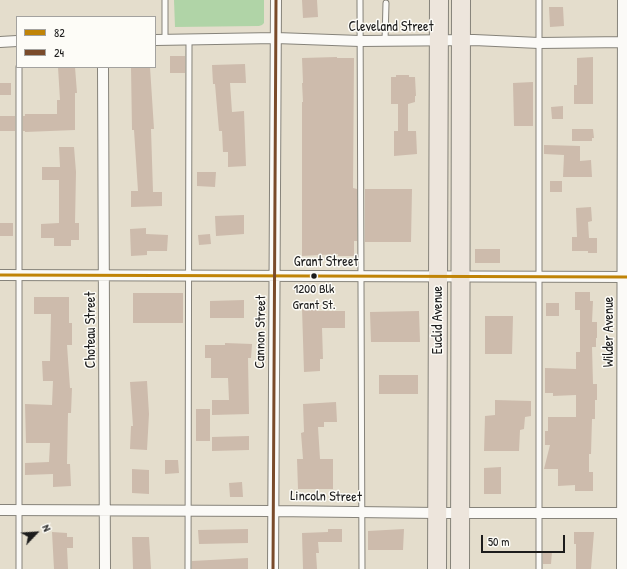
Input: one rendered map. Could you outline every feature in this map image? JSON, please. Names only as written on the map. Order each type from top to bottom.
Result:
[{"type":"highway","name":"Euclid Avenue","points":[[437,569],[439,0]]},
{"type":"highway","name":"Euclid Avenue","points":[[460,569],[461,0]]},
{"type":"street","name":"Cannon Street","points":[[273,569],[276,276],[276,0]]},
{"type":"street","name":"Wilder Avenue","points":[[622,569],[625,513],[625,42],[623,0]]},
{"type":"street","name":"Cleveland Street","points":[[160,40],[276,38],[360,42],[439,40],[499,40],[539,43],[625,42]]},
{"type":"street","points":[[0,42],[16,42]]},
{"type":"street","name":"Choteau Street","points":[[103,68],[105,569]]},
{"type":"street","name":"Grant Street","points":[[0,274],[625,276]]},
{"type":"street","name":"Lincoln Street","points":[[0,510],[105,509],[437,513],[625,513]]},
{"type":"lane","points":[[160,40],[165,0]]},
{"type":"lane","points":[[360,0],[362,569]]},
{"type":"lane","points":[[539,0],[539,569]]},
{"type":"lane","points":[[386,4],[386,41]]},
{"type":"lane","points":[[188,569],[189,39]]},
{"type":"lane","points":[[19,68],[19,569]]},
{"type":"green space","points":[[174,0],[264,0],[264,23],[259,26],[175,27]]},
{"type":"building","points":[[302,0],[317,0],[318,17],[303,18]]},
{"type":"building","points":[[549,7],[563,7],[564,26],[550,27]]},
{"type":"building","points":[[170,56],[185,56],[185,73],[170,73]]},
{"type":"building","points":[[593,57],[593,104],[574,104],[574,85],[577,85],[577,58]]},
{"type":"building","points":[[302,58],[354,58],[353,188],[357,189],[357,241],[354,241],[354,256],[338,256],[338,254],[302,256]]},
{"type":"building","points":[[245,64],[246,83],[230,83],[232,112],[244,111],[246,166],[228,167],[228,152],[223,152],[222,131],[219,131],[212,65]]},
{"type":"building","points":[[58,68],[75,68],[77,93],[75,93],[75,130],[23,131],[23,116],[25,116],[25,114],[57,114],[57,100],[60,100]]},
{"type":"building","points":[[131,68],[150,68],[154,129],[151,129],[153,192],[162,192],[162,206],[131,207],[131,191],[138,191],[134,130],[132,130]]},
{"type":"building","points":[[396,75],[409,75],[409,77],[415,77],[415,102],[408,104],[408,131],[416,131],[417,154],[394,156],[394,131],[398,131],[398,104],[391,104],[391,77],[396,77]]},
{"type":"building","points":[[533,82],[533,126],[514,126],[513,83]]},
{"type":"building","points":[[0,83],[11,83],[11,95],[0,95]]},
{"type":"building","points":[[563,106],[563,119],[552,119],[551,107]]},
{"type":"building","points":[[0,116],[15,116],[15,131],[0,131]]},
{"type":"building","points":[[572,129],[593,129],[594,138],[592,138],[592,141],[572,141]]},
{"type":"building","points":[[544,145],[580,146],[580,161],[591,160],[592,177],[563,177],[564,155],[544,154]]},
{"type":"building","points":[[59,147],[74,147],[76,172],[75,223],[79,223],[79,240],[71,240],[71,246],[54,246],[54,238],[41,238],[41,224],[59,223],[59,180],[42,180],[42,167],[60,167]]},
{"type":"building","points":[[197,172],[216,172],[215,187],[197,186]]},
{"type":"building","points":[[550,181],[562,181],[562,192],[550,192]]},
{"type":"building","points":[[365,189],[412,189],[411,242],[365,242]]},
{"type":"building","points":[[591,207],[592,221],[588,222],[589,238],[597,238],[597,253],[588,253],[588,251],[572,251],[572,237],[577,237],[576,208]]},
{"type":"building","points":[[244,215],[244,234],[216,236],[215,216]]},
{"type":"building","points":[[0,223],[13,223],[13,236],[0,236]]},
{"type":"building","points":[[146,228],[146,234],[168,235],[167,251],[147,251],[147,255],[131,256],[130,229]]},
{"type":"building","points":[[210,234],[211,244],[199,245],[198,235]]},
{"type":"building","points":[[475,249],[500,249],[500,263],[475,263]]},
{"type":"building","points":[[575,292],[590,292],[590,301],[593,301],[592,322],[597,322],[596,347],[592,347],[593,384],[597,384],[597,400],[595,400],[595,419],[592,419],[591,454],[589,454],[589,472],[593,472],[593,491],[575,491],[575,485],[558,486],[558,469],[544,469],[550,445],[545,445],[545,431],[548,431],[548,417],[576,417],[576,395],[553,396],[553,393],[545,393],[545,368],[576,369],[576,352],[580,352],[580,310],[575,310]]},
{"type":"building","points":[[133,293],[183,293],[183,323],[133,323]]},
{"type":"building","points":[[34,297],[69,297],[69,323],[72,323],[72,345],[67,345],[70,388],[72,388],[71,413],[68,413],[67,464],[70,464],[71,486],[53,487],[53,474],[25,475],[25,463],[49,462],[50,443],[26,443],[25,404],[52,405],[53,381],[43,381],[42,361],[50,361],[51,314],[34,314]]},
{"type":"building","points":[[244,300],[244,318],[210,318],[210,301]]},
{"type":"building","points":[[546,303],[559,303],[559,316],[546,316]]},
{"type":"building","points":[[317,307],[317,311],[345,311],[345,328],[322,328],[323,359],[320,359],[320,371],[304,372],[302,308]]},
{"type":"building","points":[[419,311],[420,342],[371,342],[370,312]]},
{"type":"building","points":[[485,316],[513,316],[512,354],[485,354]]},
{"type":"building","points":[[225,343],[252,344],[251,358],[248,358],[249,414],[212,415],[212,400],[229,400],[228,378],[211,378],[211,358],[205,358],[205,345],[225,345]]},
{"type":"building","points":[[379,375],[418,375],[418,394],[379,394]]},
{"type":"building","points":[[147,381],[149,414],[147,450],[130,449],[131,426],[133,426],[130,382]]},
{"type":"building","points":[[495,400],[531,401],[531,416],[525,417],[524,429],[520,430],[519,451],[484,451],[485,416],[495,415]]},
{"type":"building","points":[[336,402],[337,422],[324,422],[324,427],[318,427],[320,459],[333,459],[333,489],[298,489],[297,459],[303,459],[301,433],[304,432],[303,404]]},
{"type":"building","points":[[196,409],[210,409],[210,441],[196,441]]},
{"type":"building","points":[[249,436],[249,450],[212,451],[212,437]]},
{"type":"building","points":[[165,460],[178,460],[179,473],[165,474]]},
{"type":"building","points":[[501,467],[501,494],[484,494],[484,468]]},
{"type":"building","points":[[132,469],[149,470],[149,494],[132,493]]},
{"type":"building","points":[[242,482],[243,497],[230,497],[229,483]]},
{"type":"building","points":[[248,529],[248,543],[199,544],[198,530]]},
{"type":"building","points":[[328,529],[342,529],[342,542],[318,542],[319,553],[316,553],[317,569],[303,569],[302,533],[328,532]]},
{"type":"building","points":[[404,529],[403,550],[368,550],[368,531]]},
{"type":"building","points":[[52,532],[67,533],[67,537],[73,537],[73,548],[67,548],[68,569],[54,569]]},
{"type":"building","points":[[574,532],[594,532],[591,569],[576,569],[576,544],[574,544]]},
{"type":"building","points":[[132,537],[149,537],[151,569],[133,569]]},
{"type":"building","points":[[543,551],[552,551],[551,564],[543,564]]},
{"type":"building","points":[[248,558],[248,569],[192,569],[192,561]]},
{"type":"transit line","name":"24","points":[[273,569],[276,0]]},
{"type":"transit line","name":"82","points":[[0,275],[627,277]]},
{"type":"place","name":"1200 Blk Grant St.","points":[[314,276]]}]
